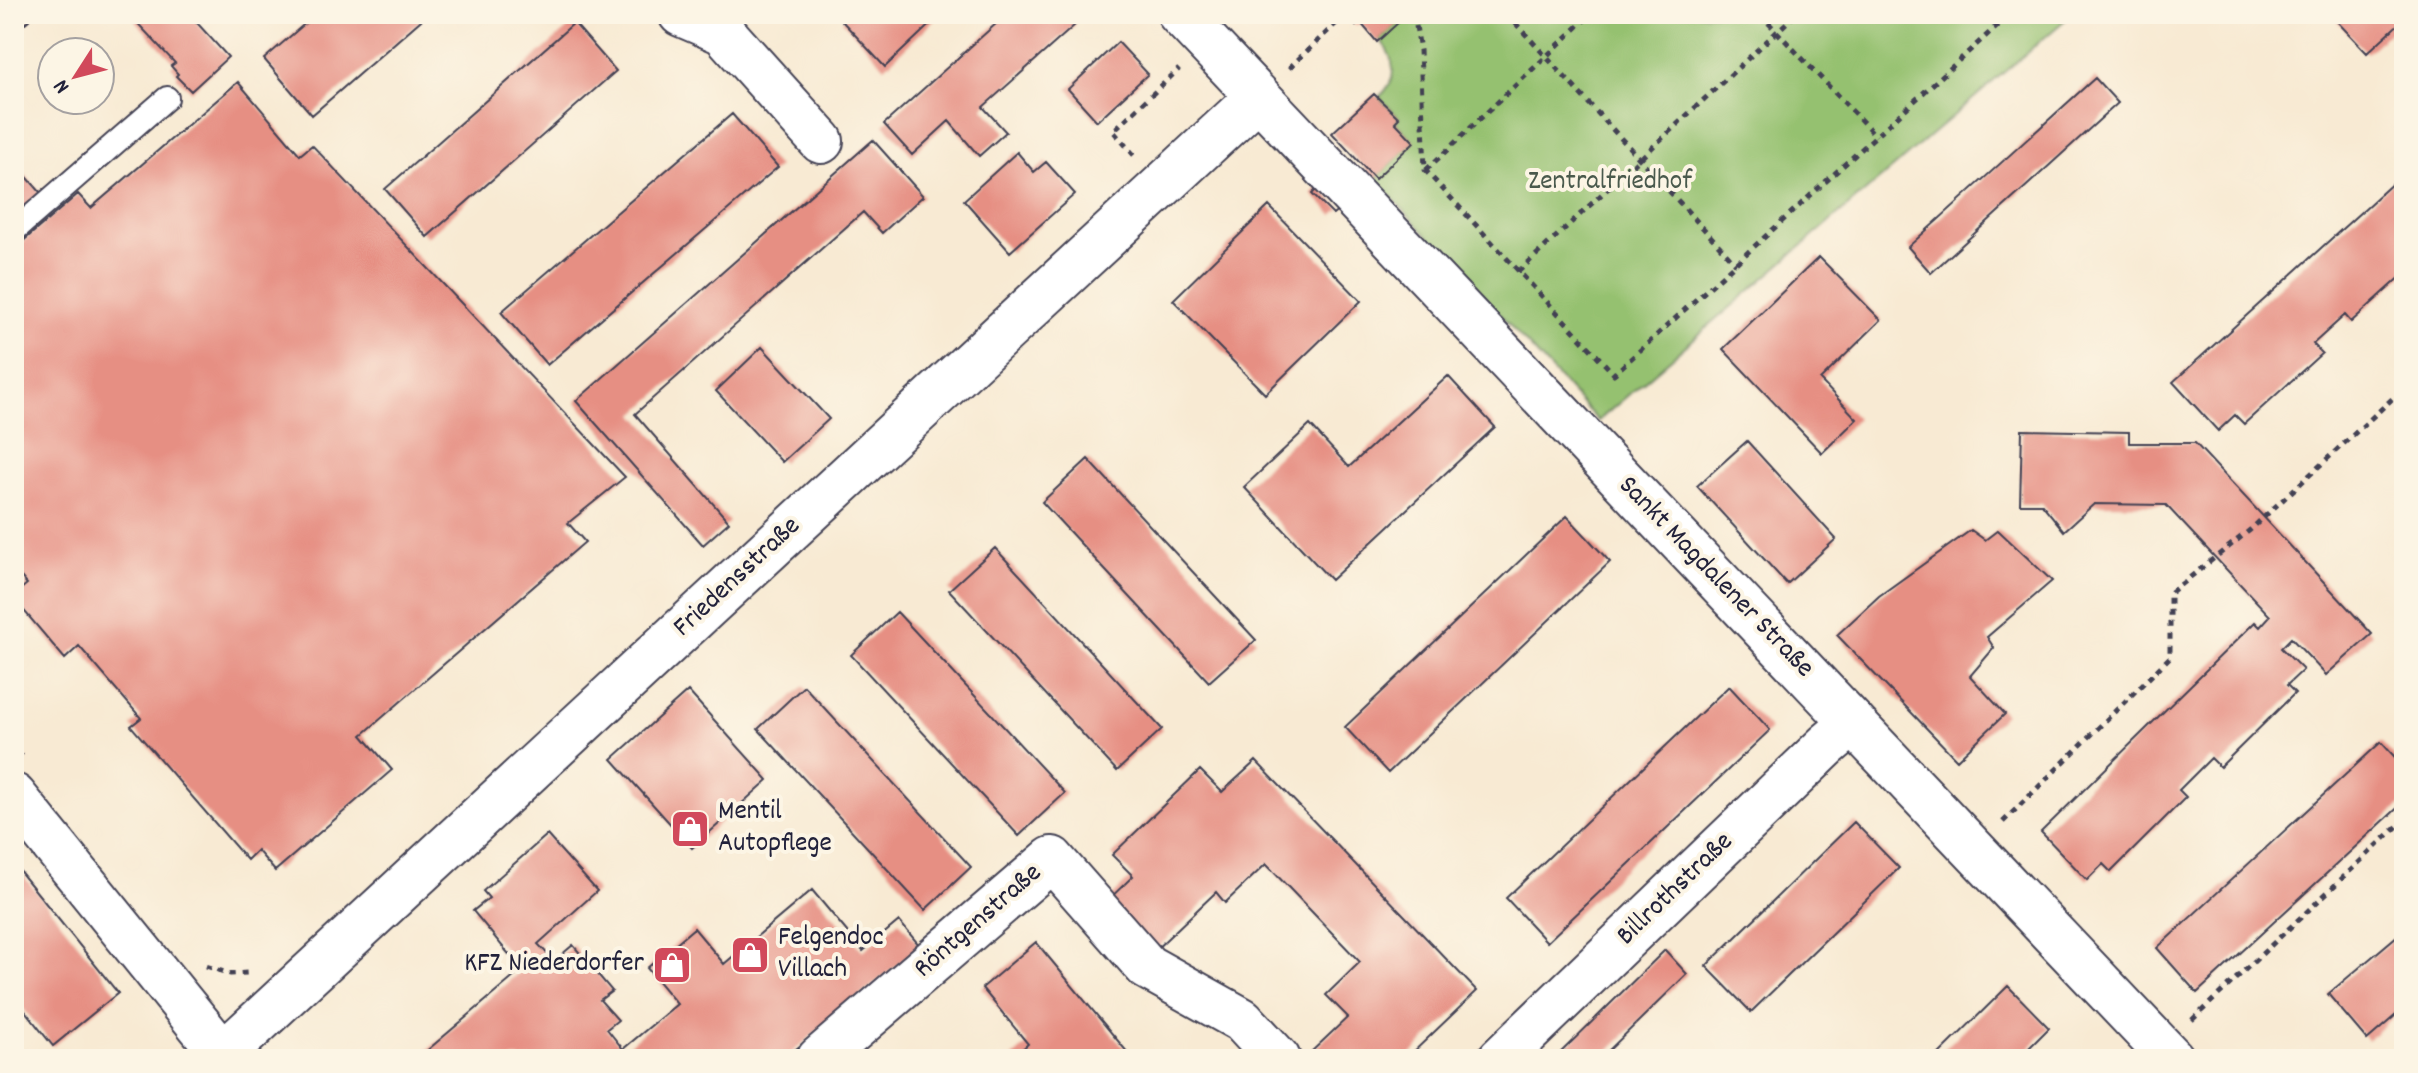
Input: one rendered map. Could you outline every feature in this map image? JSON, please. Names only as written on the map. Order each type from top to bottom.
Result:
[{"type":"street","points":[[681,14],[723,32],[821,141]]},
{"type":"street","name":"Sankt Magdalener Straße","points":[[1180,14],[2167,1053]]},
{"type":"street","name":"Friedensstraße","points":[[222,1057],[1258,97]]},
{"type":"street","name":"Billrothstraße","points":[[1500,1059],[1853,723]]},
{"type":"street","points":[[22,781],[222,1057]]},
{"type":"street","name":"Röntgenstraße","points":[[819,1059],[1052,859],[1147,967],[1242,1020],[1278,1059]]},
{"type":"lane","points":[[14,231],[167,98]]},
{"type":"path","points":[[1258,97],[1346,14]]},
{"type":"path","points":[[1414,14],[1420,50],[1425,170],[1614,374],[2007,15]]},
{"type":"path","points":[[1507,14],[1736,264]]},
{"type":"path","points":[[1425,170],[1591,14]]},
{"type":"path","points":[[1760,14],[1876,136]]},
{"type":"path","points":[[1518,272],[1796,14]]},
{"type":"path","points":[[1143,166],[1113,131],[1185,63]]},
{"type":"path","points":[[1974,851],[2170,657],[2170,593],[2250,530],[2404,388]]},
{"type":"path","points":[[14,746],[22,781]]},
{"type":"path","points":[[2167,1053],[2404,820]]},
{"type":"path","points":[[198,964],[230,974],[253,973]]},
{"type":"green space","name":"Zentralfriedhof","points":[[1392,14],[2072,14],[1598,421],[1375,179],[1414,142],[1395,122],[1399,118],[1379,97],[1392,76],[1392,61],[1380,39],[1399,23]]},
{"type":"building","points":[[14,14],[36,14],[18,29]]},
{"type":"building","points":[[129,14],[189,14],[228,57],[191,91],[176,76],[178,74],[171,66],[175,63]]},
{"type":"building","points":[[316,14],[428,14],[312,115],[264,59]]},
{"type":"building","points":[[849,14],[941,14],[885,67],[842,21]]},
{"type":"building","points":[[1007,14],[1065,14],[1075,25],[983,107],[1006,132],[979,156],[949,121],[912,155],[884,124]]},
{"type":"building","points":[[1346,14],[1392,14],[1399,22],[1377,42],[1360,22],[1356,26]]},
{"type":"building","points":[[2330,14],[2400,14],[2404,19],[2367,53]]},
{"type":"building","points":[[574,23],[616,71],[427,237],[385,189]]},
{"type":"building","points":[[1118,42],[1148,74],[1097,121],[1068,89]]},
{"type":"building","points":[[2095,78],[2118,103],[1931,273],[1908,247]]},
{"type":"building","points":[[238,82],[300,155],[312,145],[625,477],[568,523],[585,542],[362,735],[392,770],[275,871],[257,850],[247,860],[131,726],[141,718],[79,646],[65,659],[14,599],[14,595],[27,584],[14,569],[14,249],[78,194],[91,208]]},
{"type":"building","points":[[1374,94],[1399,118],[1395,122],[1414,142],[1375,179],[1332,133]]},
{"type":"building","points":[[732,114],[778,167],[547,365],[501,312]]},
{"type":"building","points":[[873,140],[923,196],[882,233],[863,212],[635,414],[729,522],[703,545],[576,401]]},
{"type":"building","points":[[1017,152],[1034,172],[1046,162],[1075,194],[1010,252],[964,200]]},
{"type":"building","points":[[14,162],[41,193],[14,217]]},
{"type":"building","points":[[2394,182],[2404,193],[2404,274],[2351,322],[2345,315],[2313,344],[2322,353],[2244,424],[2235,415],[2218,431],[2173,382]]},
{"type":"building","points":[[1319,187],[1340,209],[1333,215],[1312,194]]},
{"type":"building","points":[[1269,206],[1361,301],[1265,394],[1173,300]]},
{"type":"building","points":[[1819,257],[1881,320],[1820,380],[1857,419],[1822,453],[1723,349]]},
{"type":"building","points":[[762,347],[829,419],[782,462],[716,391]]},
{"type":"building","points":[[1448,376],[1495,427],[1331,580],[1244,487],[1310,425],[1349,467]]},
{"type":"building","points":[[2022,430],[2129,432],[2129,443],[2195,443],[2372,634],[2326,675],[2291,638],[2281,648],[2303,670],[2287,685],[2295,693],[2220,767],[2211,758],[2179,790],[2186,797],[2111,872],[2103,864],[2087,880],[2041,832],[2255,622],[2260,627],[2270,616],[2166,505],[2094,504],[2064,531],[2042,504],[2020,504]]},
{"type":"building","points":[[1747,441],[1836,539],[1787,584],[1697,486]]},
{"type":"building","points":[[1088,459],[1256,640],[1209,682],[1042,502]]},
{"type":"building","points":[[1567,516],[1610,562],[1388,773],[1345,727]]},
{"type":"building","points":[[1971,530],[1985,540],[1998,530],[2052,581],[1987,637],[1994,648],[1970,676],[2005,714],[1957,760],[1837,635],[1879,596]]},
{"type":"building","points":[[995,548],[1162,729],[1117,771],[949,590]]},
{"type":"building","points":[[897,612],[1065,793],[1019,836],[851,655]]},
{"type":"building","points":[[804,686],[971,867],[925,910],[758,729]]},
{"type":"building","points":[[1729,686],[1770,730],[1547,942],[1506,898]]},
{"type":"building","points":[[688,691],[768,780],[692,848],[612,759]]},
{"type":"building","points":[[2381,742],[2404,767],[2404,802],[2197,993],[2157,948]]},
{"type":"building","points":[[1256,761],[1477,991],[1406,1059],[1316,1059],[1310,1053],[1348,1017],[1326,995],[1360,962],[1266,864],[1225,903],[1216,892],[1151,954],[1104,904],[1133,876],[1112,855],[1200,770],[1222,792]]},
{"type":"building","points":[[1854,822],[1899,868],[1751,1012],[1706,966]]},
{"type":"building","points":[[547,835],[597,891],[538,944],[554,961],[573,945],[612,991],[600,1000],[618,1020],[607,1029],[623,1049],[677,1004],[647,968],[694,928],[724,964],[812,890],[863,951],[899,921],[920,946],[784,1059],[586,1059],[582,1054],[576,1059],[417,1059],[522,970],[473,911],[489,898],[483,891]]},
{"type":"building","points":[[14,864],[118,993],[53,1046],[14,997]]},
{"type":"building","points":[[2404,930],[2404,1008],[2367,1040],[2328,994]]},
{"type":"building","points":[[1036,942],[1133,1059],[1013,1057],[1028,1044],[982,988]]},
{"type":"building","points":[[1665,950],[1687,974],[1600,1059],[1554,1059]]},
{"type":"building","points":[[2008,986],[2049,1028],[2018,1059],[1934,1059]]},
{"type":"place","name":"Mentil Autopflege","points":[[690,829]]},
{"type":"place","name":"Felgendoc Villach","points":[[750,955]]},
{"type":"place","name":"KFZ Niederdorfer","points":[[672,965]]}]
